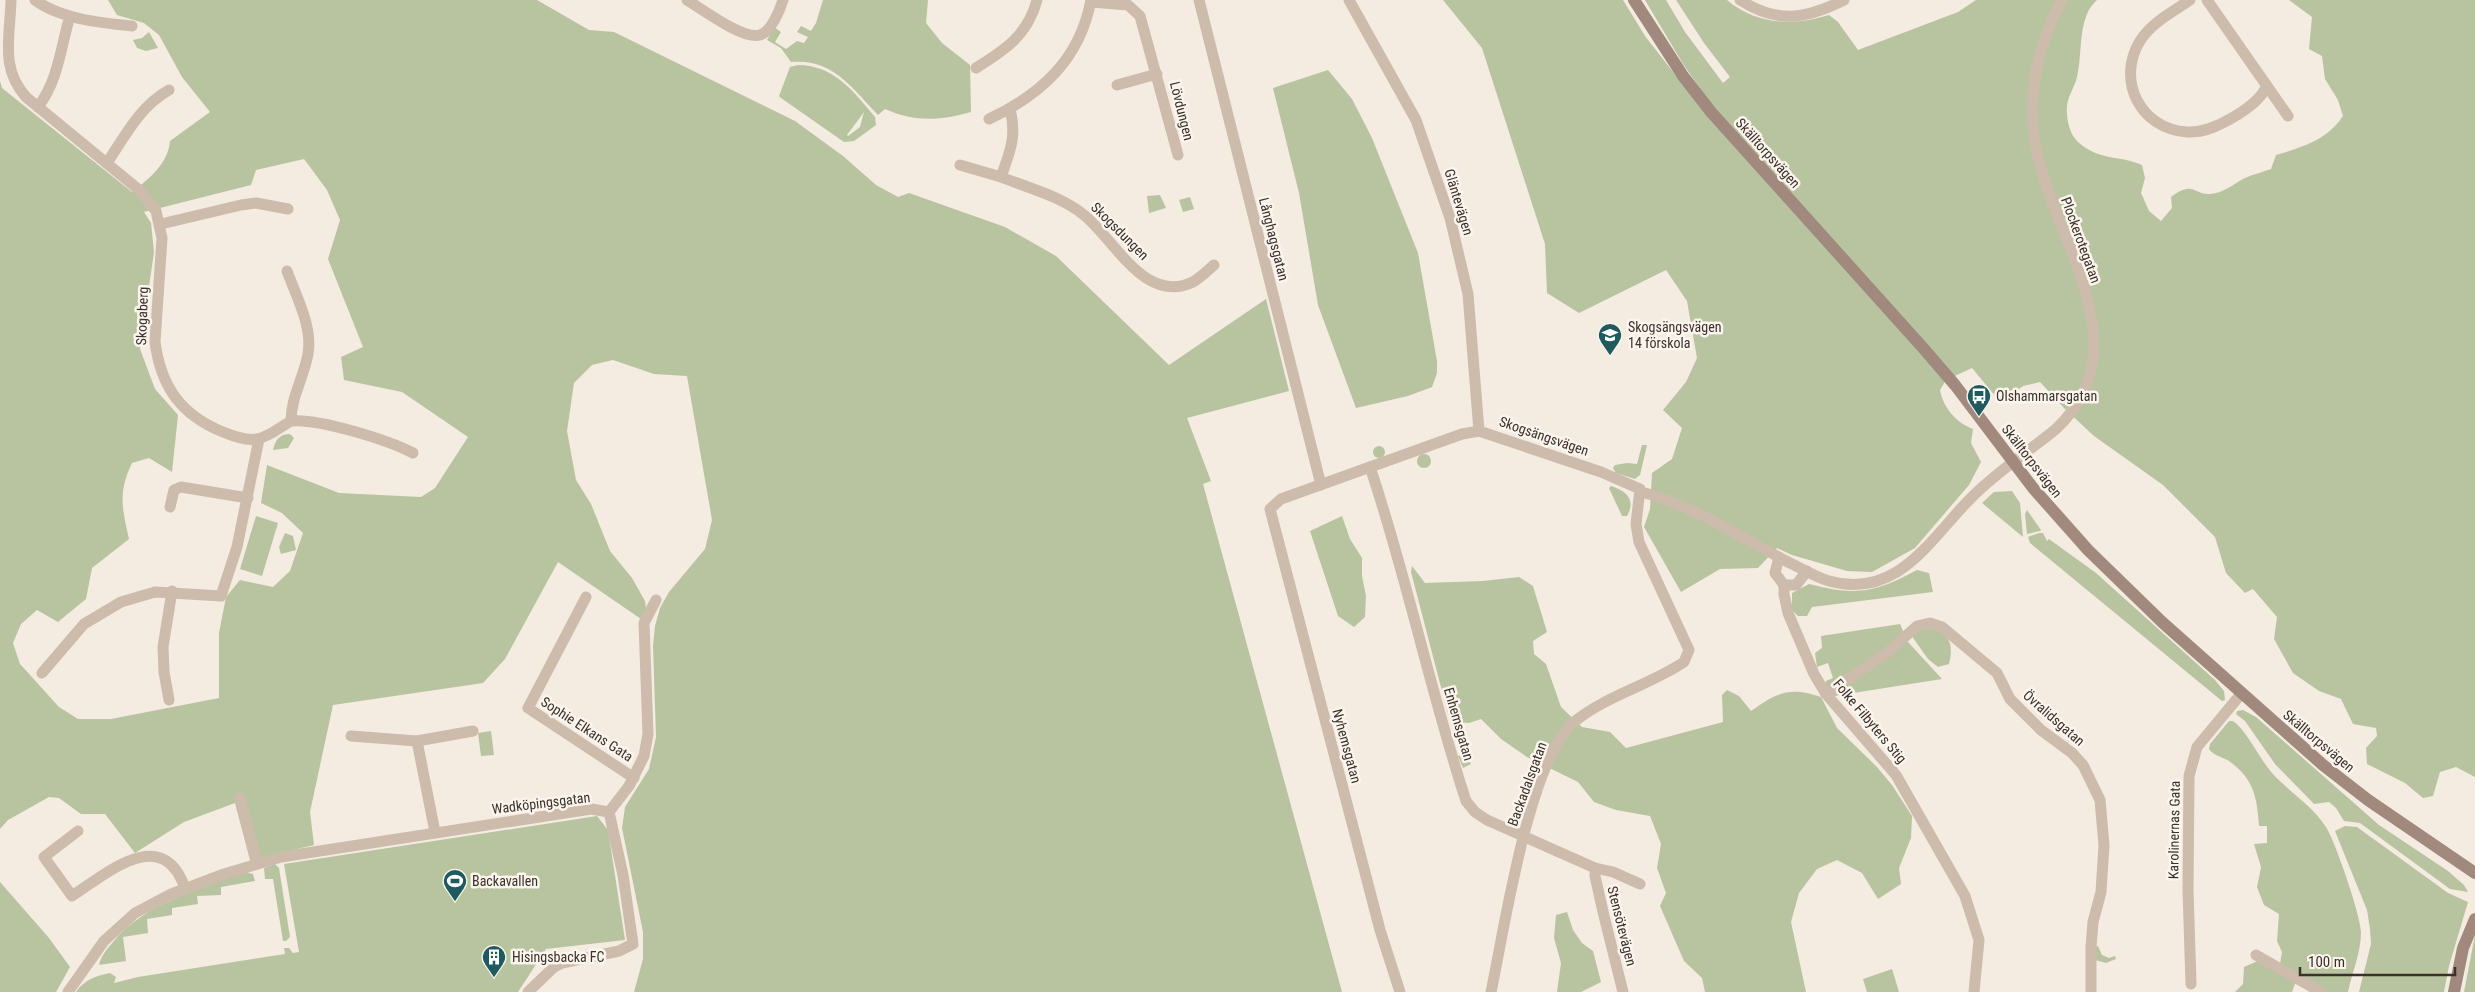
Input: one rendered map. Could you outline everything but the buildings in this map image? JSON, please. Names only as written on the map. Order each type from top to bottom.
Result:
[{"type":"street","name":"Skogaberg","points":[[10,0],[6,69],[18,90],[107,163],[148,199],[156,211],[162,238],[155,342],[156,355],[170,391],[192,416],[212,427],[243,438],[259,439]]},
{"type":"street","points":[[35,0],[76,18],[106,24],[132,26]]},
{"type":"street","points":[[687,0],[732,28],[756,36],[762,35],[766,31],[783,0]]},
{"type":"street","points":[[976,68],[1001,52],[1019,36],[1027,25],[1037,0]]},
{"type":"street","name":"Långhagsgatan","points":[[1199,0],[1321,485]]},
{"type":"street","name":"Gläntevägen","points":[[1349,0],[1416,121],[1450,218],[1468,294],[1479,431]]},
{"type":"street","name":"Skälltorpsvägen","points":[[1634,0],[1683,76],[1711,112],[1955,384],[2013,463],[2068,529],[2162,622],[2242,694],[2368,800],[2475,873]]},
{"type":"street","points":[[1740,0],[1760,12],[1796,17],[1812,14],[1844,0]]},
{"type":"street","name":"Plockerotegatan","points":[[2013,463],[2056,429],[2072,412],[2085,393],[2094,361],[2094,333],[2090,310],[2044,179],[2033,124],[2033,91],[2039,58],[2048,30],[2062,0]]},
{"type":"street","points":[[2190,0],[2150,30],[2141,40],[2134,53],[2130,76],[2133,95],[2140,107],[2165,127],[2188,132],[2202,130],[2216,126],[2245,110],[2263,93],[2266,87]]},
{"type":"street","points":[[2207,0],[2288,116]]},
{"type":"street","points":[[989,119],[1010,109],[1039,90],[1060,70],[1083,32],[1091,1]]},
{"type":"street","name":"Lövdungen","points":[[1091,1],[1128,5],[1137,11],[1144,26],[1178,155]]},
{"type":"street","points":[[38,108],[55,76],[68,23]]},
{"type":"street","name":"Lövdungen","points":[[1117,85],[1157,74]]},
{"type":"street","points":[[107,163],[152,99],[169,90]]},
{"type":"street","points":[[1001,177],[1013,142],[1015,127],[1010,109]]},
{"type":"street","name":"Skogsdungen","points":[[960,165],[1001,177],[1064,202],[1084,215],[1147,280],[1174,288],[1194,282],[1214,265]]},
{"type":"street","points":[[160,224],[256,203],[288,209]]},
{"type":"street","points":[[287,271],[307,328],[309,340],[308,352],[291,407],[291,421]]},
{"type":"street","points":[[42,673],[77,631],[113,606],[155,592],[172,591],[221,596],[237,547],[259,439],[291,421],[315,424],[390,442],[413,453]]},
{"type":"street","name":"Skogsängsvägen","points":[[1271,507],[1281,499],[1462,434],[1479,431],[1601,472],[1638,487],[1640,492]]},
{"type":"street","points":[[1640,492],[1672,502],[1694,512],[1806,571],[1829,581],[1849,584],[1873,582],[1900,571],[1918,556],[1972,497],[2013,463]]},
{"type":"street","name":"Enhemsgatan","points":[[1370,468],[1394,541],[1413,616],[1466,801],[1482,817],[1595,868],[1613,872],[1640,884]]},
{"type":"street","points":[[170,506],[174,490],[181,487],[248,498]]},
{"type":"street","name":"Backadalsgatan","points":[[1491,992],[1524,836],[1548,760],[1565,731],[1583,716],[1606,701],[1678,666],[1684,662],[1688,655],[1688,644],[1639,542],[1636,524],[1640,492]]},
{"type":"street","name":"Nyhemsgatan","points":[[1271,507],[1270,512],[1380,930],[1400,992]]},
{"type":"street","points":[[1779,557],[1776,573],[1784,585],[1796,585],[1806,571]]},
{"type":"street","name":"Folke Filbyters Stig","points":[[1784,585],[1788,613],[1814,674],[1826,694],[1896,775],[1957,868],[1975,920],[1979,940],[1974,992]]},
{"type":"street","points":[[169,700],[164,672],[164,647],[172,591]]},
{"type":"street","name":"Sophie Elkans Gata","points":[[586,597],[528,708],[634,778]]},
{"type":"street","points":[[609,812],[634,778],[644,756],[648,734],[644,624],[656,600]]},
{"type":"street","name":"Övralidsgatan","points":[[1826,694],[1888,652],[1917,626],[1930,623],[1942,627],[1997,673],[2010,699],[2041,730],[2072,753],[2083,766],[2100,800],[2104,845],[2102,892],[2094,922],[2091,947],[2090,992]]},
{"type":"street","name":"Karolinernas Gata","points":[[2191,984],[2188,890],[2189,776],[2197,747],[2242,694]]},
{"type":"street","points":[[351,736],[416,741],[473,731]]},
{"type":"street","points":[[416,741],[435,832]]},
{"type":"street","points":[[240,798],[257,863]]},
{"type":"street","name":"Wadköpingsgatan","points":[[68,992],[104,941],[122,923],[150,904],[185,888],[257,863],[281,857],[435,832],[591,809],[609,812],[623,875],[633,944],[619,951],[562,963],[554,967],[528,992]]},
{"type":"street","points":[[78,831],[44,856],[72,896],[125,861],[144,856],[162,859],[173,866],[185,888]]},
{"type":"street","name":"Stensötevägen","points":[[1595,868],[1600,900],[1623,992]]},
{"type":"street","points":[[2454,992],[2463,948],[2475,919]]},
{"type":"street","points":[[2256,955],[2321,992]]},
{"type":"green space","points":[[108,0],[537,0],[589,30],[614,32],[795,121],[843,156],[876,185],[898,197],[909,193],[1005,227],[1056,256],[1169,365],[1266,299],[1289,391],[1187,418],[1211,481],[1203,484],[1342,992],[634,992],[643,959],[643,932],[622,828],[625,807],[649,769],[656,737],[653,646],[655,626],[660,608],[669,592],[705,549],[712,520],[687,376],[654,374],[613,360],[592,365],[574,383],[567,431],[576,480],[591,504],[610,551],[632,578],[645,601],[646,609],[641,619],[558,562],[505,659],[483,683],[333,705],[310,812],[314,845],[250,860],[235,803],[184,822],[135,853],[105,814],[81,814],[59,798],[49,797],[8,820],[0,829],[0,81],[2,88],[132,192],[162,164],[170,141],[210,112],[182,77],[159,35],[144,23],[117,15]],"holes":[[[304,159],[327,190],[340,220],[328,259],[363,347],[341,357],[344,380],[402,392],[468,437],[435,488],[421,497],[339,493],[267,465],[261,503],[282,513],[303,533],[290,571],[273,587],[240,580],[226,597],[219,633],[219,698],[111,719],[78,719],[59,707],[20,664],[13,643],[21,624],[37,610],[58,622],[86,599],[92,568],[129,539],[123,509],[123,492],[132,463],[149,458],[172,472],[178,415],[155,389],[140,349],[154,252],[151,223],[144,212],[251,185],[256,170]]]},
{"type":"green space","points":[[823,0],[928,0],[926,23],[942,43],[970,65],[971,112],[927,119],[906,116],[885,109],[878,115],[850,85],[830,70],[806,62],[791,62],[781,48],[767,40],[774,27],[781,32],[775,42],[786,49],[797,41],[804,43],[808,37],[797,32],[801,26],[811,31],[816,23]]},
{"type":"green space","points":[[1443,0],[1623,0],[1645,36],[1698,104],[1706,97],[1683,64],[1645,0],[1666,0],[1685,32],[1723,83],[1730,77],[1704,43],[1676,0],[1727,0],[1750,14],[1776,21],[1802,21],[1829,15],[1838,22],[1858,50],[1958,12],[1976,0],[2097,0],[2086,16],[2083,26],[2077,77],[2067,106],[2069,125],[2072,135],[2086,148],[2101,155],[2142,165],[2145,178],[2141,193],[2149,211],[2161,221],[2172,208],[2171,197],[2179,192],[2189,189],[2204,194],[2215,193],[2245,178],[2271,169],[2276,155],[2314,142],[2330,131],[2343,116],[2338,100],[2325,79],[2322,56],[2309,49],[2312,17],[2289,0],[2475,0],[2475,777],[2456,767],[2440,772],[2433,796],[2423,798],[2405,783],[2367,764],[2366,748],[2377,736],[2376,728],[2353,724],[2341,699],[2319,691],[2293,673],[2274,639],[2277,617],[2253,589],[2245,593],[2226,573],[2215,537],[2163,485],[2094,436],[2040,382],[2023,386],[2001,403],[1972,368],[1946,380],[1940,390],[1944,403],[1956,419],[1973,429],[1971,443],[1981,462],[1969,485],[1915,548],[1872,572],[1847,571],[1792,555],[1777,548],[1758,568],[1720,569],[1681,592],[1644,527],[1650,509],[1652,473],[1672,459],[1682,428],[1663,410],[1686,382],[1697,358],[1687,301],[1666,270],[1579,313],[1547,293],[1545,244],[1482,48]]},
{"type":"green space","points":[[149,32],[158,48],[146,51],[137,48],[133,40],[142,38]]},
{"type":"green space","points":[[798,65],[811,66],[833,75],[859,98],[875,117],[876,125],[854,141],[844,142],[779,96],[790,67]],"holes":[[[864,112],[860,127],[847,135]]]},
{"type":"green space","points":[[1328,70],[1352,99],[1372,138],[1418,253],[1437,361],[1437,373],[1432,387],[1408,396],[1356,408],[1318,305],[1299,193],[1273,88]]},
{"type":"green space","points":[[1160,195],[1166,208],[1149,213],[1147,196]]},
{"type":"green space","points":[[1190,197],[1194,209],[1183,212],[1179,200]]},
{"type":"green space","points":[[290,434],[294,438],[288,448],[273,450],[278,438]]},
{"type":"green space","points":[[1642,445],[1647,445],[1640,475],[1635,479],[1616,473],[1613,468],[1615,465],[1637,464]]},
{"type":"green space","points":[[1379,446],[1385,452],[1379,458],[1373,452]]},
{"type":"green space","points":[[1421,454],[1427,454],[1431,461],[1427,468],[1421,468],[1417,464],[1417,458]]},
{"type":"green space","points":[[1611,486],[1622,491],[1628,497],[1631,505],[1627,516],[1622,516],[1609,488]]},
{"type":"green space","points":[[2012,491],[2020,503],[2023,537],[1982,503],[1994,492]]},
{"type":"green space","points":[[2027,510],[2040,531],[2027,534],[2025,514]]},
{"type":"green space","points":[[256,516],[278,523],[262,576],[240,569]]},
{"type":"green space","points":[[1342,516],[1350,539],[1362,558],[1362,576],[1366,596],[1365,617],[1354,627],[1338,616],[1310,531]]},
{"type":"green space","points":[[285,533],[293,536],[296,550],[281,554],[279,547]]},
{"type":"green space","points":[[2043,533],[2047,541],[2049,539],[2096,573],[2215,680],[2224,691],[2225,700],[2222,701],[2030,543],[2028,537]]},
{"type":"green space","points":[[1412,566],[1425,583],[1483,581],[1519,577],[1533,586],[1547,632],[1533,641],[1534,654],[1546,664],[1561,707],[1582,727],[1610,732],[1626,748],[1723,722],[1722,695],[1727,690],[1739,696],[1751,711],[1768,700],[1784,693],[1800,692],[1821,697],[1837,728],[1877,767],[1892,785],[1912,816],[1911,838],[1899,868],[1901,884],[1878,899],[1862,873],[1837,860],[1817,869],[1799,893],[1791,922],[1806,992],[1705,992],[1702,978],[1684,961],[1660,906],[1666,893],[1657,868],[1661,844],[1650,816],[1616,810],[1594,802],[1578,782],[1527,757],[1501,739],[1481,719],[1469,723],[1456,722],[1448,714],[1411,572]]},
{"type":"green space","points":[[1917,570],[1929,573],[1933,592],[1812,607],[1807,616],[1798,616],[1792,610],[1792,593],[1809,584],[1840,590],[1865,590],[1889,584]]},
{"type":"green space","points":[[1900,624],[1908,642],[1942,679],[1834,696],[1825,685],[1826,681],[1833,678],[1828,663],[1817,667],[1815,653],[1822,648],[1821,636]]},
{"type":"green space","points":[[1919,627],[1941,632],[1946,636],[1951,647],[1949,664],[1938,667],[1928,659],[1911,635]]},
{"type":"green space","points":[[2243,710],[2256,717],[2379,825],[2448,871],[2464,885],[2468,892],[2450,889],[2360,823],[2344,821],[2336,808],[2329,802],[2314,804],[2275,764],[2245,721],[2236,714],[2237,711]]},
{"type":"green space","points":[[2229,721],[2233,721],[2238,725],[2272,773],[2321,819],[2330,835],[2341,862],[2360,923],[2361,940],[2348,992],[2326,992],[2280,964],[2282,952],[2277,941],[2279,914],[2264,905],[2257,887],[2261,867],[2254,844],[2267,843],[2267,826],[2259,826],[2253,789],[2244,775],[2229,761],[2209,749],[2210,744]]},
{"type":"green space","points":[[491,731],[494,755],[481,756],[478,733]]},
{"type":"green space","points":[[1465,754],[1467,762],[1471,764],[1463,768],[1458,756]]},
{"type":"green space","name":"Backavallen","points":[[597,816],[608,830],[625,940],[546,949],[518,992],[76,992],[90,979],[110,973],[116,977],[114,983],[138,977],[285,954],[284,948],[289,948],[293,953],[299,952],[284,864]]},
{"type":"green space","points":[[2345,826],[2357,827],[2448,893],[2468,902],[2449,966],[2444,992],[2359,992],[2371,944],[2370,929],[2367,910],[2335,831]]},
{"type":"green space","points":[[275,864],[279,868],[290,937],[286,941],[283,941],[273,879],[265,879],[264,868]]},
{"type":"green space","points":[[244,872],[253,874],[255,881],[221,887],[221,895],[197,896],[198,904],[172,908],[172,915],[147,919],[148,933],[123,937],[126,961],[99,965],[106,950],[140,917],[173,899]]},
{"type":"green space","points":[[0,882],[49,938],[70,967],[56,992],[0,992]]},
{"type":"green space","points":[[1567,912],[1573,930],[1582,943],[1593,951],[1601,982],[1581,992],[1557,992],[1561,963],[1554,938],[1556,915]]},
{"type":"green space","points":[[2475,935],[2475,992],[2464,992]]},
{"type":"green space","points":[[2098,946],[2102,955],[2109,958],[2115,956],[2116,959],[2106,963],[2095,960],[2094,947]]},
{"type":"green space","points":[[2260,960],[2296,981],[2292,992],[2235,992],[2243,984],[2244,967]]},
{"type":"green space","points":[[1892,969],[1899,992],[1867,992],[1863,979]]},
{"type":"place","name":"Skogsängsvägen 14 förskola","points":[[1610,356]]},
{"type":"place","name":"Olshammarsgatan","points":[[1979,417]]},
{"type":"place","name":"Backavallen","points":[[455,902]]},
{"type":"place","name":"Hisingsbacka FC","points":[[494,978]]}]
